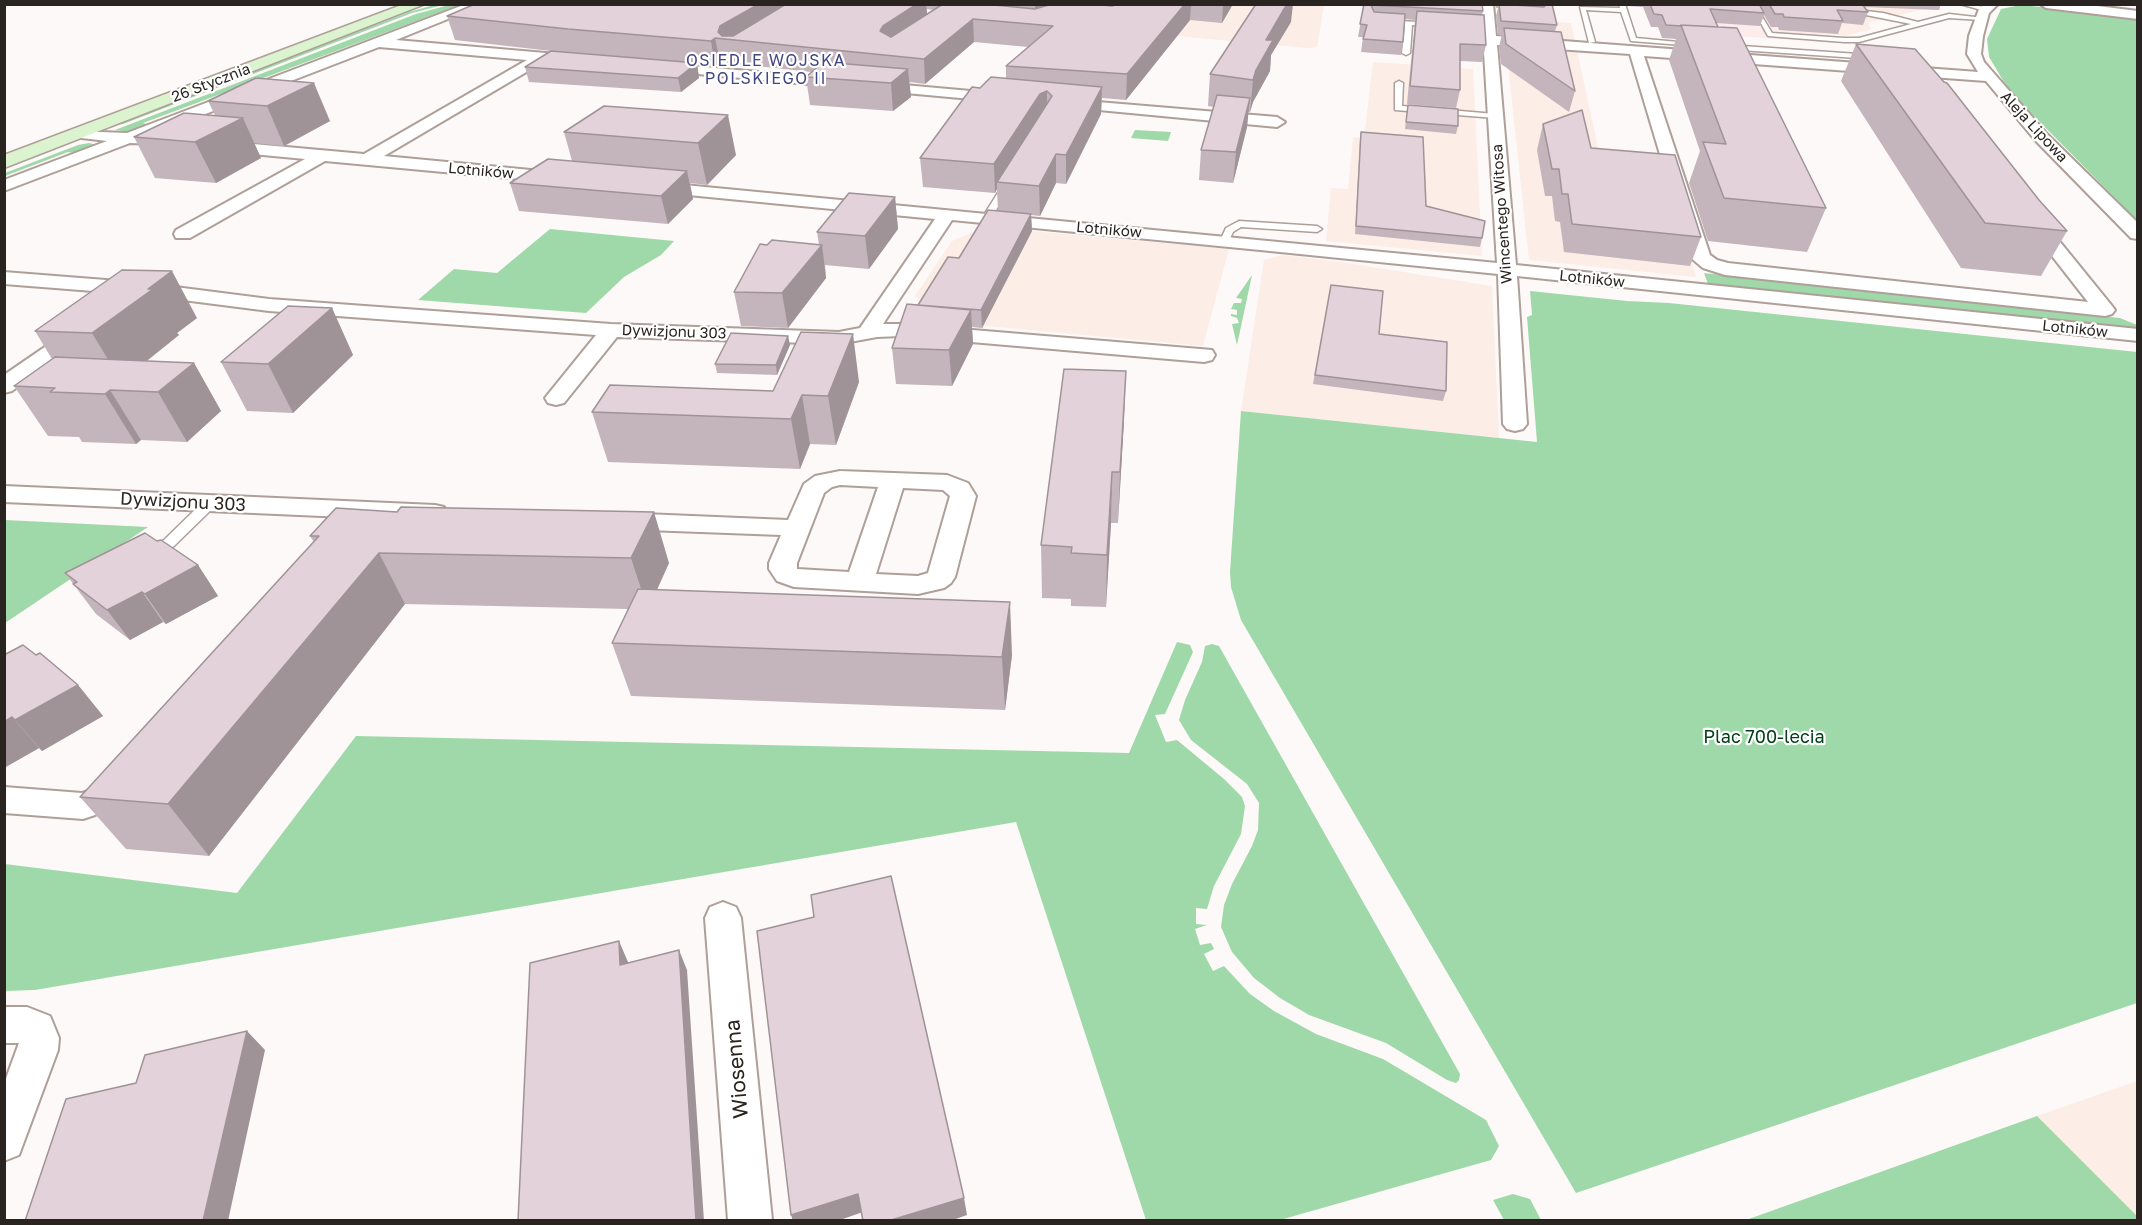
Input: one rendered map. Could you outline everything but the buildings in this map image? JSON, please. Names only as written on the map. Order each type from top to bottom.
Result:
[{"type":"street","name":"26 Stycznia","points":[[4,162],[418,4]]},
{"type":"street","points":[[4,186],[479,4]]},
{"type":"street","points":[[2046,4],[2114,9],[2138,15]]},
{"type":"street","name":"Wincentego Witosa","points":[[1491,10],[1486,32],[1507,270],[1515,424]]},
{"type":"street","name":"Aleja Lipowa","points":[[1986,10],[1974,54],[1988,77],[2041,136],[2138,234]]},
{"type":"street","points":[[1486,32],[1636,51],[1988,77]]},
{"type":"street","points":[[379,43],[594,61]]},
{"type":"street","points":[[1636,51],[1701,258],[1710,264],[1725,269],[2105,310],[2019,202]]},
{"type":"street","points":[[366,160],[542,57]]},
{"type":"street","points":[[647,66],[1018,99]]},
{"type":"street","points":[[1915,72],[1933,93]]},
{"type":"street","points":[[1049,102],[1277,122]]},
{"type":"street","name":"Lotników","points":[[79,134],[580,180]]},
{"type":"street","points":[[183,234],[322,156]]},
{"type":"street","name":"Lotników","points":[[635,185],[1225,241],[2138,335]]},
{"type":"street","points":[[867,333],[947,214]]},
{"type":"street","name":"Dywizjonu 303","points":[[4,278],[144,289],[261,304],[611,330],[839,338],[901,330],[1204,355]]},
{"type":"street","points":[[115,308],[144,289]]},
{"type":"street","points":[[4,386],[96,321]]},
{"type":"street","points":[[556,398],[611,330]]},
{"type":"street","points":[[840,478],[893,481],[947,483],[963,492],[945,571],[941,577],[927,584],[794,578],[787,575],[783,569],[783,563],[813,489],[824,481],[840,478]]},
{"type":"street","points":[[859,582],[893,481]]},
{"type":"street","name":"Dywizjonu 303","points":[[4,494],[462,514]]},
{"type":"street","points":[[335,540],[361,510]]},
{"type":"street","points":[[592,520],[797,528]]},
{"type":"street","points":[[4,800],[83,806],[96,802],[116,790],[140,763]]},
{"type":"street","name":"Wiosenna","points":[[723,918],[750,1221]]},
{"type":"street","points":[[4,1025],[27,1025],[36,1029],[39,1038],[38,1050],[4,1140]]},
{"type":"lane","points":[[1963,4],[1986,10]]},
{"type":"lane","points":[[1591,42],[1581,8],[1623,7],[1633,40],[1706,45]]},
{"type":"lane","points":[[1755,7],[1770,35],[1852,40],[1949,16],[1986,10]]},
{"type":"lane","points":[[1858,12],[1883,15],[1918,24]]},
{"type":"lane","points":[[1372,20],[1445,25]]},
{"type":"lane","points":[[1406,53],[1409,23]]},
{"type":"lane","points":[[1718,46],[1883,58],[1893,70]]},
{"type":"lane","points":[[1399,83],[1398,108],[1495,116]]},
{"type":"lane","points":[[987,218],[1016,171]]},
{"type":"lane","points":[[1225,241],[1229,230],[1239,224],[1317,229]]},
{"type":"lane","points":[[142,559],[169,543],[210,503]]},
{"type":"shaded area","points":[[1937,4],[1942,10],[1925,9],[1870,22],[1868,25],[1872,29],[1845,36],[1815,32],[1802,5]]},
{"type":"shaded area","points":[[1138,5],[1324,5],[1317,47],[1309,48],[1120,31]]},
{"type":"shaded area","points":[[1703,5],[1802,5],[1815,32],[1828,34],[1836,43],[1720,35]]},
{"type":"shaded area","points":[[1503,18],[1571,23],[1602,166],[1669,175],[1696,277],[1529,260]]},
{"type":"shaded area","points":[[1373,62],[1473,69],[1482,256],[1326,241],[1331,188],[1348,189],[1353,137],[1364,138]]},
{"type":"shaded area","points":[[986,227],[1229,249],[1203,346],[922,320],[930,307],[915,296],[952,241]]},
{"type":"shaded area","points":[[1282,255],[1492,286],[1499,438],[1241,411],[1264,260]]},
{"type":"shaded area","points":[[2138,1081],[2137,1216],[2037,1116]]},
{"type":"green space","points":[[434,5],[443,5],[412,13],[123,124],[114,125],[409,12]]},
{"type":"green space","points":[[449,5],[459,5],[143,123],[153,126],[130,132],[115,130],[416,14]]},
{"type":"green space","points":[[2021,5],[2137,17],[2137,220],[2022,104],[2004,82],[1989,57],[1987,39],[2001,9]]},
{"type":"green space","points":[[1135,130],[1171,132],[1168,141],[1131,138]]},
{"type":"green space","points":[[89,143],[97,145],[79,154],[68,152],[5,176],[5,173],[78,145]]},
{"type":"green space","points":[[550,229],[674,241],[661,255],[624,277],[586,313],[418,300],[454,269],[497,273]]},
{"type":"green space","points":[[1704,273],[2120,318],[2137,325],[2137,328],[1708,284]]},
{"type":"green space","points":[[1252,275],[1237,345],[1232,324],[1239,323],[1237,318],[1231,314],[1237,315],[1237,310],[1231,309],[1234,303],[1241,303],[1242,299],[1236,298]]},
{"type":"green space","name":"Plac 700-lecia","points":[[1530,291],[1669,303],[2137,352],[2137,1003],[1576,1193],[1241,620],[1231,587],[1230,572],[1241,411],[1537,442],[1527,317],[1532,315]]},
{"type":"green space","points":[[5,520],[148,527],[5,623]]},
{"type":"green space","points":[[1177,642],[1190,645],[1193,652],[1165,714],[1155,715],[1166,742],[1177,740],[1224,779],[1242,797],[1245,806],[1241,834],[1214,886],[1207,909],[1196,908],[1196,924],[1207,925],[1195,929],[1200,945],[1211,943],[1214,949],[1204,954],[1213,971],[1224,966],[1250,994],[1274,1011],[1316,1034],[1383,1059],[1486,1120],[1499,1146],[1491,1160],[1280,1220],[1146,1220],[1016,822],[35,990],[5,991],[5,864],[237,893],[356,736],[1129,753]]},
{"type":"green space","points":[[1212,644],[1219,646],[1460,1074],[1456,1083],[1447,1080],[1386,1043],[1309,1015],[1280,998],[1254,978],[1232,952],[1221,927],[1224,905],[1258,830],[1259,803],[1247,784],[1191,740],[1179,720],[1202,662],[1205,646]]},
{"type":"green space","points":[[2037,1116],[2137,1216],[2137,1220],[1746,1220]]},
{"type":"green space","points":[[1513,1194],[1530,1199],[1541,1220],[1504,1220],[1493,1200]]},
{"type":"district","name":"OSIEDLE WOJSKA POLSKIEGO II","points":[[766,70]]}]
